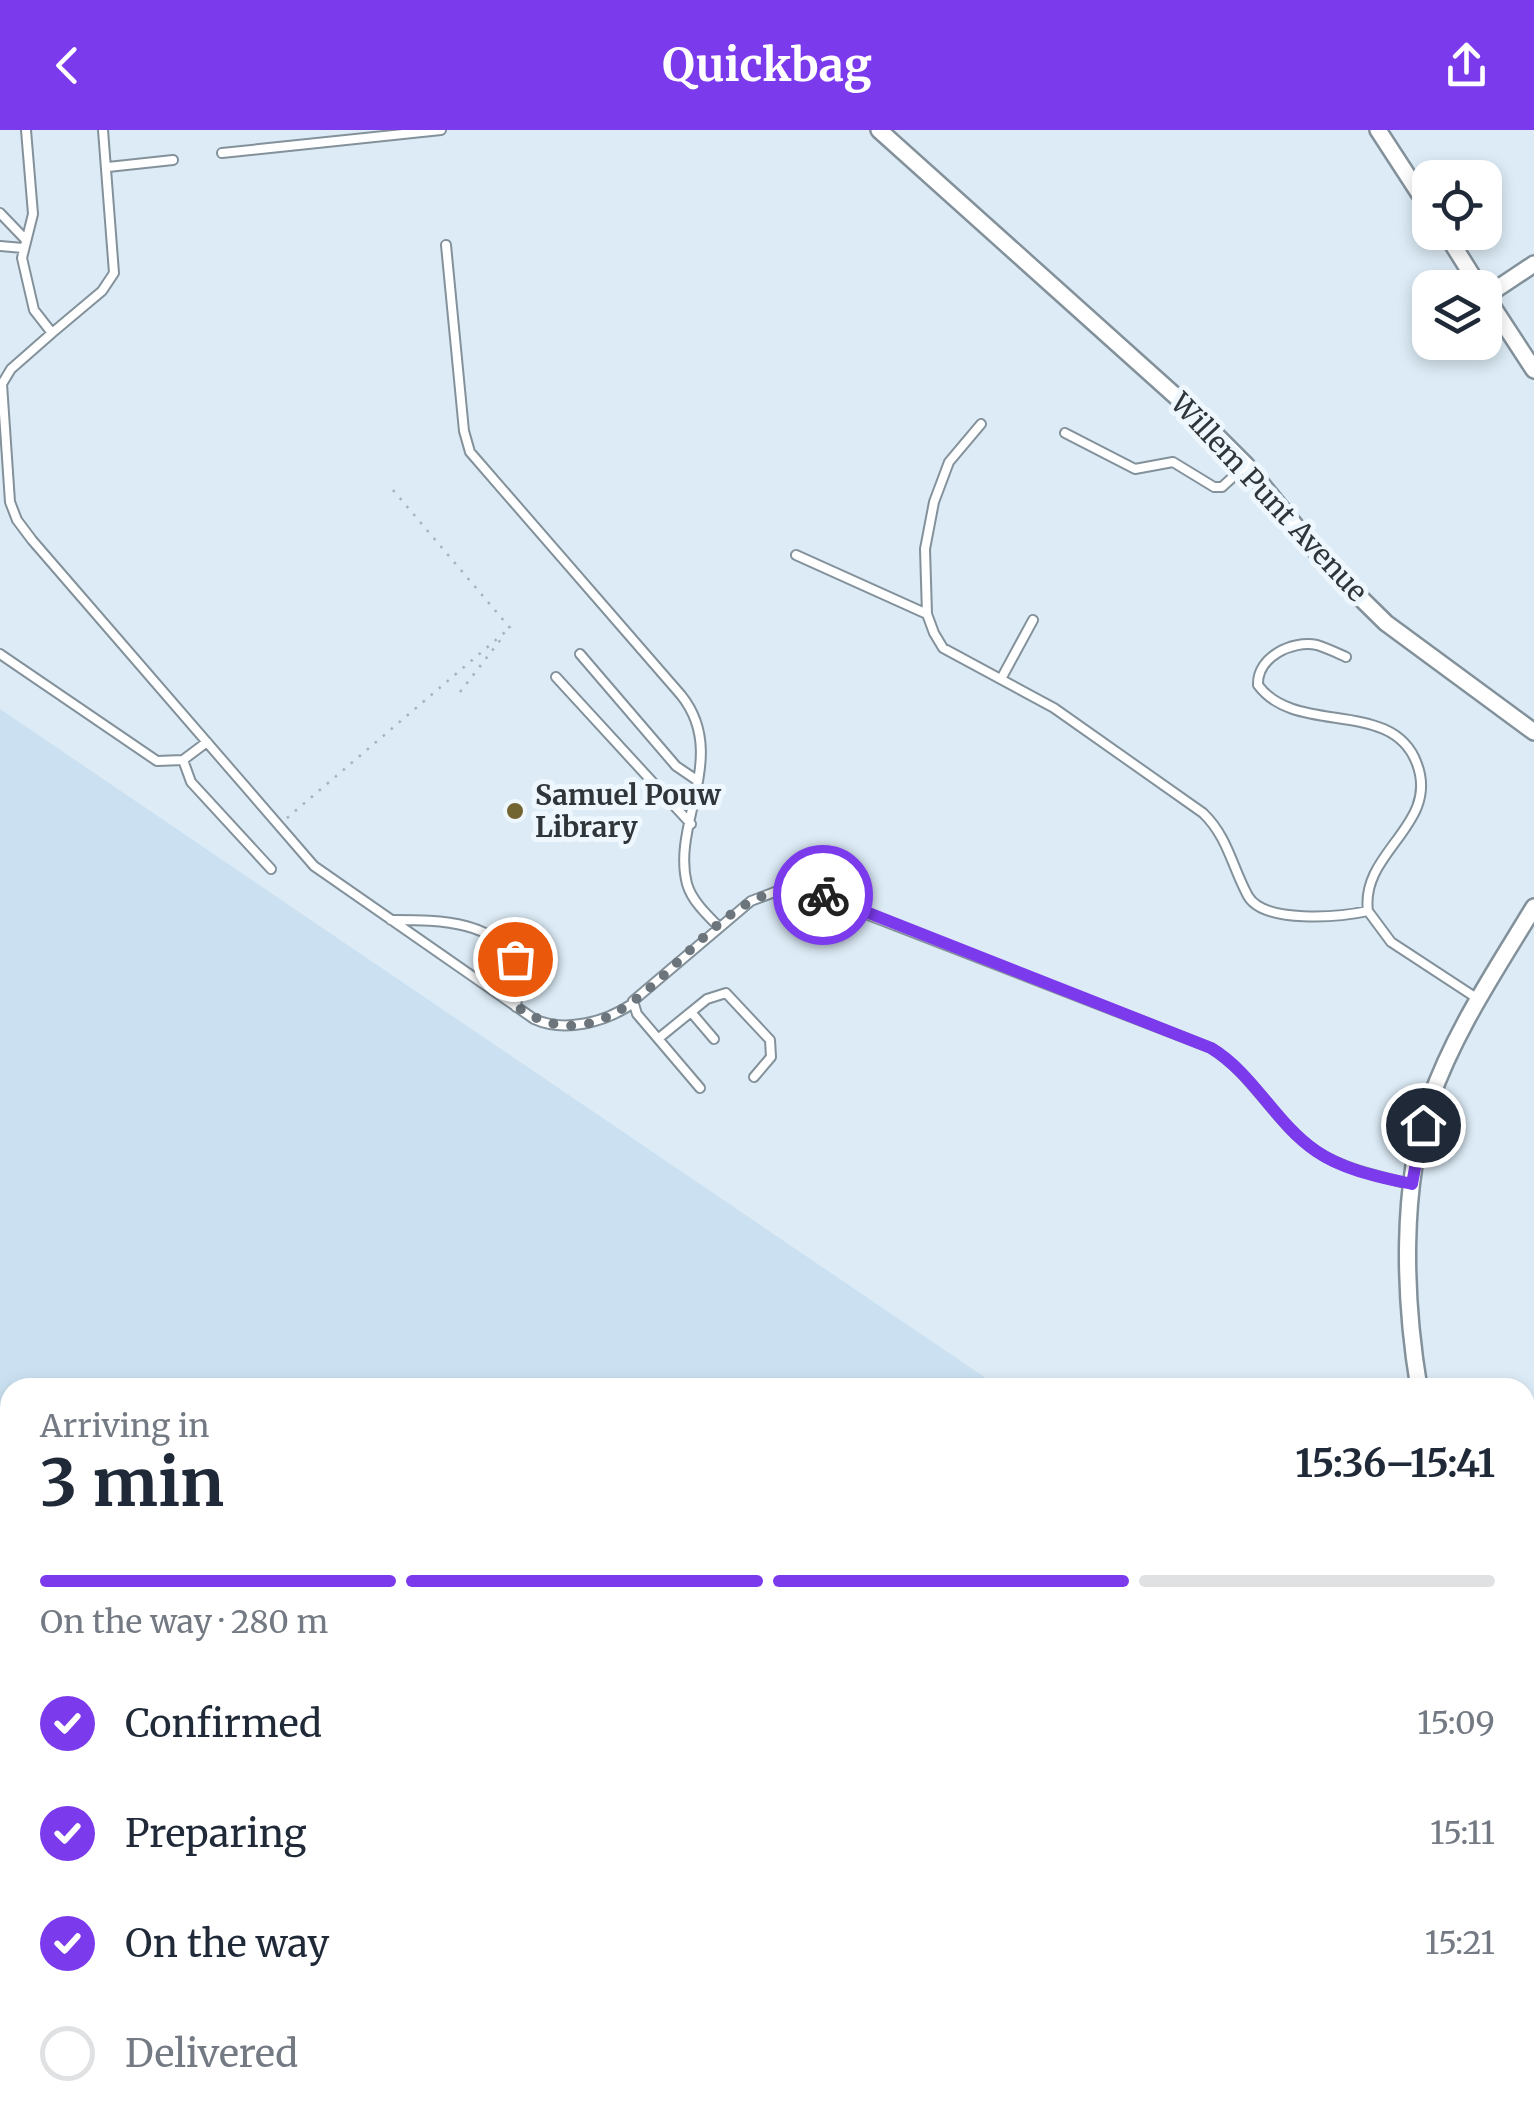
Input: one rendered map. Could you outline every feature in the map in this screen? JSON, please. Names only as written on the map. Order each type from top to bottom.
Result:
[{"type":"street","name":"Willem Punt Avenue","points":[[879,130],[1126,350],[1246,466],[1328,566],[1386,622],[1534,732]]},
{"type":"street","points":[[1378,130],[1412,182]]},
{"type":"street","points":[[1502,285],[1534,264]]},
{"type":"street","points":[[1502,321],[1534,370]]},
{"type":"street","points":[[1419,1378],[1409,1303],[1412,1184],[1417,1145],[1430,1102],[1479,1000],[1534,907]]},
{"type":"lane","points":[[26,130],[33,214],[24,243],[34,310],[52,333]]},
{"type":"lane","points":[[103,130],[116,263],[112,278],[8,373],[2,384],[5,474],[10,502],[16,520],[326,877],[541,1022],[561,1025],[608,1018],[632,1004],[764,894],[787,889],[816,892],[1211,1048],[1237,1066],[1317,1152],[1343,1165],[1412,1184]]},
{"type":"lane","points":[[222,152],[344,135],[442,130]]},
{"type":"lane","points":[[108,167],[173,160]]},
{"type":"lane","points":[[0,213],[24,243]]},
{"type":"lane","points":[[0,246],[24,243]]},
{"type":"lane","points":[[446,245],[464,432],[470,452],[688,704],[698,730],[698,781],[687,883],[698,904],[719,928]]},
{"type":"lane","points":[[981,424],[949,462],[934,502],[924,549],[927,614],[943,648],[1054,708],[1203,813],[1220,831],[1246,892],[1260,909],[1317,916],[1368,911]]},
{"type":"lane","points":[[1065,433],[1135,469],[1173,462],[1214,486],[1222,486],[1246,466]]},
{"type":"lane","points":[[796,555],[927,614]]},
{"type":"lane","points":[[1001,679],[1033,620]]},
{"type":"lane","points":[[1346,658],[1318,646],[1298,644],[1269,659],[1258,681],[1266,694],[1300,710],[1389,730],[1413,754],[1420,772],[1418,808],[1372,879],[1368,911],[1391,942],[1479,1000]]},
{"type":"lane","points":[[0,654],[154,759],[183,760],[207,742]]},
{"type":"lane","points":[[580,654],[676,766],[698,781]]},
{"type":"lane","points":[[556,678],[691,824]]},
{"type":"lane","points":[[183,760],[192,782],[271,869]]},
{"type":"lane","points":[[388,920],[445,922],[495,938],[520,969],[516,1006]]},
{"type":"lane","points":[[659,1038],[717,993],[726,993],[765,1031],[772,1046],[768,1061],[754,1077]]},
{"type":"lane","points":[[632,1004],[700,1088]]},
{"type":"lane","points":[[691,1012],[714,1039]]},
{"type":"path","points":[[393,490],[511,627]]},
{"type":"path","points":[[460,692],[511,627]]},
{"type":"path","points":[[278,825],[511,627]]},
{"type":"shaded area","points":[[0,709],[986,1378],[0,1378]]},
{"type":"way so far","points":[[515,959],[521,976],[516,1006],[528,1014],[547,1024],[561,1025],[608,1018],[632,1004],[750,901],[787,889],[823,895]]},
{"type":"place","name":"Samuel Pouw Library","points":[[515,811]]},
{"type":"route","points":[[823,895],[1211,1048],[1245,1074],[1307,1144],[1334,1162],[1412,1184],[1423,1125]]}]
